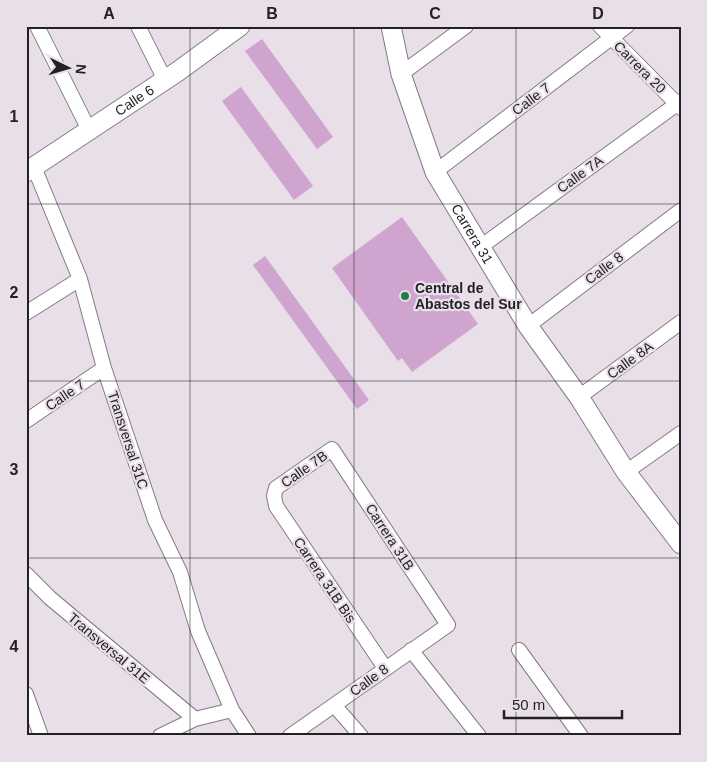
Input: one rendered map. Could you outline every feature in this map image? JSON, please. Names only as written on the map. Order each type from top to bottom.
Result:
[{"type":"main road","name":"Calle 6","points":[[30,170],[165,80],[240,26]]},
{"type":"main road","name":"Carrera 31","points":[[392,26],[401,74],[435,172],[479,248],[528,326],[579,397],[626,472],[681,544]]},
{"type":"street","points":[[37,26],[89,130]]},
{"type":"street","points":[[138,26],[165,80]]},
{"type":"street","points":[[401,74],[466,26]]},
{"type":"street","name":"Carrera 20","points":[[600,26],[679,104]]},
{"type":"street","name":"Calle 7","points":[[435,172],[627,26]]},
{"type":"street","name":"Calle 7A","points":[[479,248],[679,104]]},
{"type":"street","name":"Transversal 31C","points":[[30,170],[80,279],[104,368],[155,520],[180,572],[198,631],[232,710],[249,736]]},
{"type":"street","name":"Calle 8","points":[[528,326],[681,210]]},
{"type":"street","points":[[26,313],[80,279]]},
{"type":"street","name":"Calle 8A","points":[[579,397],[681,322]]},
{"type":"street","name":"Calle 7","points":[[26,421],[104,368]]},
{"type":"street","points":[[626,472],[681,433]]},
{"type":"street","name":"Calle 7B","points":[[276,488],[332,449]]},
{"type":"street","name":"Carrera 31B","points":[[332,449],[448,625]]},
{"type":"street","name":"Carrera 31B Bis","points":[[276,488],[274,496],[276,506],[385,668]]},
{"type":"street","name":"Transversal 31E","points":[[26,574],[50,598],[195,719]]},
{"type":"street","name":"Calle 8","points":[[290,736],[448,625]]},
{"type":"street","points":[[412,650],[479,736]]},
{"type":"street","points":[[519,650],[581,736]]},
{"type":"street","points":[[26,694],[41,736]]},
{"type":"street","points":[[334,705],[361,736]]},
{"type":"street","points":[[160,736],[195,719],[232,710]]},
{"type":"building","points":[[262,39],[333,137],[317,149],[245,51]]},
{"type":"building","points":[[241,87],[313,186],[294,200],[222,101]]},
{"type":"building","name":"Central de Abastos del Sur","points":[[402,217],[478,324],[412,372],[402,358],[398,361],[332,268]]},
{"type":"building","points":[[265,256],[369,400],[357,409],[253,265]]},
{"type":"place","name":"Central de Abastos del Sur","points":[[405,296]]}]
